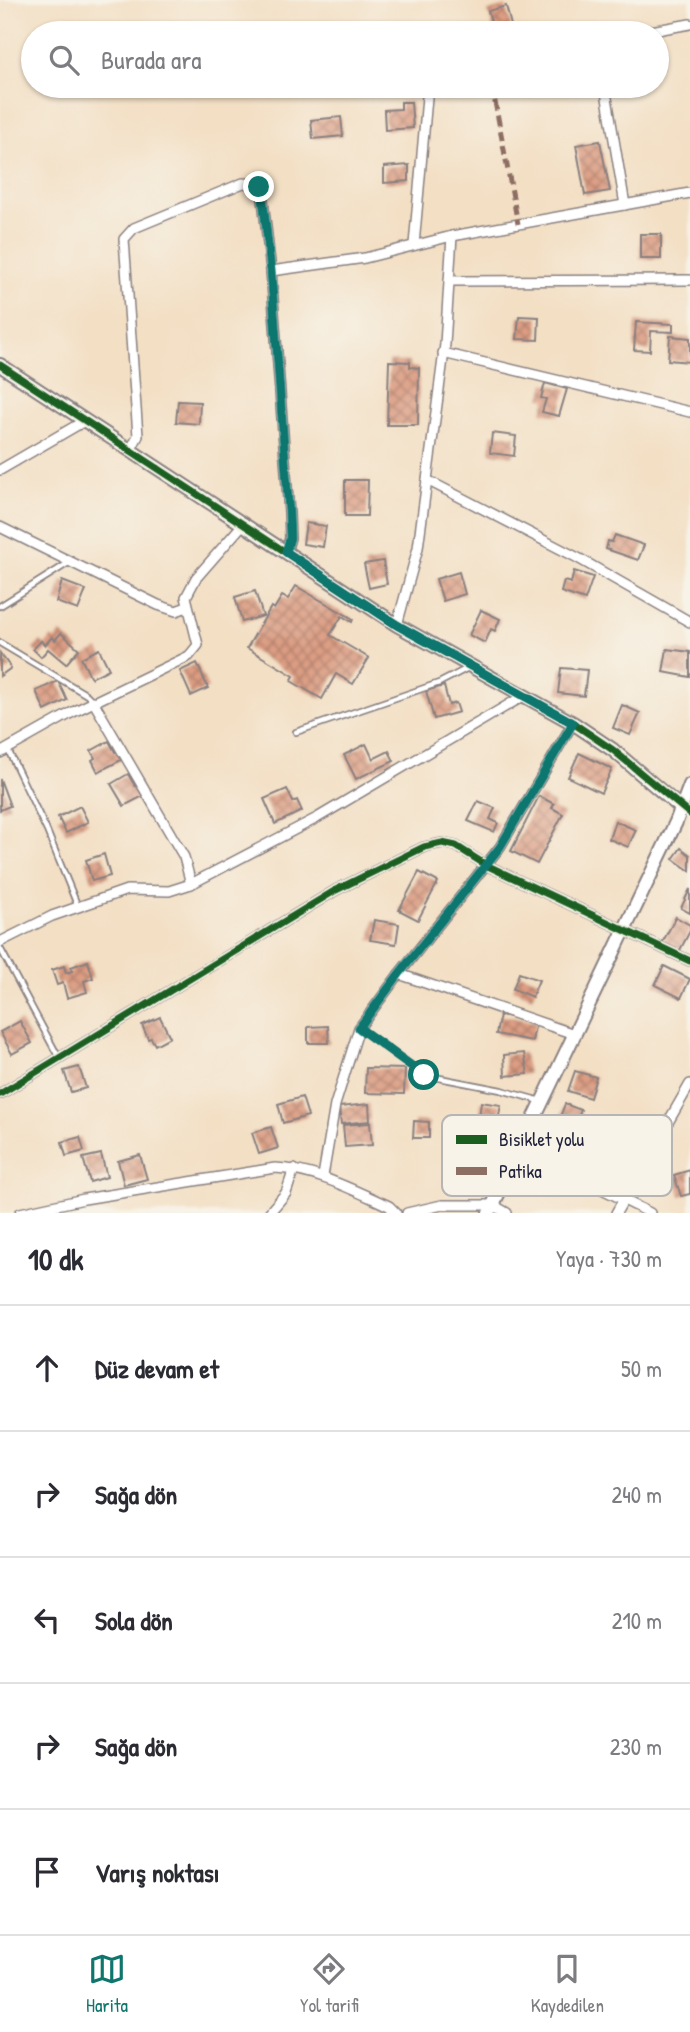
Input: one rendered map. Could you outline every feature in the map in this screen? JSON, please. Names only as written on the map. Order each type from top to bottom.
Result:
[{"type":"street","points":[[669,27],[690,23]]},
{"type":"street","points":[[414,245],[427,98]]},
{"type":"street","points":[[607,98],[625,205]]},
{"type":"street","points":[[131,449],[138,436],[123,247],[126,234],[134,228],[251,182],[262,191],[271,271],[289,513],[290,538],[286,552]]},
{"type":"street","points":[[271,271],[365,258],[452,236],[690,193]]},
{"type":"street","points":[[397,625],[418,548],[443,353],[452,236]]},
{"type":"street","points":[[449,281],[690,279]]},
{"type":"street","points":[[443,353],[690,412]]},
{"type":"street","points":[[0,365],[397,625],[573,723],[613,750],[686,811]]},
{"type":"street","points":[[0,470],[86,420]]},
{"type":"street","points":[[427,480],[578,558],[690,622]]},
{"type":"street","points":[[4,751],[93,701],[188,656],[198,645],[186,597],[196,578],[244,523]]},
{"type":"street","points":[[0,527],[158,605],[176,611],[187,607]]},
{"type":"street","points":[[0,942],[52,916],[127,890],[169,891],[191,884],[317,818],[525,695]]},
{"type":"street","points":[[93,701],[184,856],[191,884]]},
{"type":"street","points":[[323,1176],[335,1105],[359,1028],[500,847],[573,723]]},
{"type":"street","points":[[536,1115],[624,931],[686,811],[690,785]]},
{"type":"street","points":[[0,1094],[336,890],[425,847],[442,843],[456,846],[485,864],[690,961]]},
{"type":"street","points":[[399,974],[574,1034]]},
{"type":"street","points":[[672,1115],[690,1084]]},
{"type":"street","points":[[269,1213],[286,1193],[294,1169]]},
{"type":"street","points":[[19,1213],[251,1170],[294,1169],[323,1176],[389,1206],[396,1213]]},
{"type":"street","points":[[616,1196],[650,1213]]},
{"type":"street","points":[[616,1213],[624,1196]]},
{"type":"street","points":[[407,1213],[442,1205],[491,1209],[506,1213]]},
{"type":"lane","points":[[0,606],[71,562]]},
{"type":"lane","points":[[0,643],[88,695],[93,701]]},
{"type":"lane","points":[[296,732],[439,683],[472,666]]},
{"type":"lane","points":[[4,751],[47,831],[78,906]]},
{"type":"lane","points":[[0,948],[59,1058]]},
{"type":"lane","points":[[359,1028],[424,1075],[501,1090],[542,1102]]},
{"type":"building","points":[[506,6],[510,21],[491,21],[488,11]]},
{"type":"building","points":[[401,102],[411,102],[413,128],[385,130],[384,110],[401,109]]},
{"type":"building","points":[[341,117],[343,136],[313,139],[311,120]]},
{"type":"building","points":[[600,141],[610,191],[585,195],[576,145]]},
{"type":"building","points":[[409,165],[409,181],[384,183],[384,167]]},
{"type":"building","points":[[640,234],[661,234],[661,259],[640,259]]},
{"type":"building","points":[[519,316],[539,317],[538,340],[517,339]]},
{"type":"building","points":[[636,322],[673,324],[673,332],[651,331],[650,351],[634,350]]},
{"type":"building","points":[[670,336],[690,338],[690,362],[668,360]]},
{"type":"building","points":[[389,361],[410,362],[410,367],[419,368],[418,425],[387,425]]},
{"type":"building","points":[[545,383],[567,389],[559,416],[542,412],[546,399],[541,398]]},
{"type":"building","points":[[178,401],[200,402],[199,424],[176,422]]},
{"type":"building","points":[[492,433],[516,436],[514,456],[490,453]]},
{"type":"building","points":[[345,480],[368,480],[367,516],[345,516]]},
{"type":"building","points":[[306,523],[326,526],[323,547],[303,544]]},
{"type":"building","points":[[615,535],[644,545],[638,560],[606,549],[608,541],[612,542]]},
{"type":"building","points":[[383,561],[387,584],[369,588],[364,564]]},
{"type":"building","points":[[574,571],[593,577],[585,600],[561,592],[564,581],[571,583]]},
{"type":"building","points":[[459,572],[465,594],[443,601],[436,579]]},
{"type":"building","points":[[62,581],[86,590],[78,610],[56,602]]},
{"type":"building","points":[[296,586],[353,619],[352,622],[342,616],[330,635],[369,658],[353,684],[336,674],[322,699],[291,681],[294,676],[247,648],[271,607],[274,609],[282,596],[288,599]]},
{"type":"building","points":[[255,591],[263,616],[242,622],[235,597]]},
{"type":"building","points":[[481,610],[500,619],[495,631],[491,629],[485,643],[469,635]]},
{"type":"building","points":[[61,633],[79,649],[66,664],[48,649],[41,657],[33,649],[41,641],[45,645],[52,637],[55,640]]},
{"type":"building","points":[[99,649],[109,669],[91,678],[81,658]]},
{"type":"building","points":[[667,649],[690,652],[690,677],[663,672]]},
{"type":"building","points":[[0,653],[11,668],[0,676]]},
{"type":"building","points":[[197,663],[208,688],[191,696],[180,671]]},
{"type":"building","points":[[561,668],[587,670],[584,696],[558,693]]},
{"type":"building","points":[[58,681],[67,700],[45,711],[36,691]]},
{"type":"building","points":[[444,686],[449,705],[456,703],[459,712],[434,719],[426,691]]},
{"type":"building","points":[[622,705],[640,713],[630,735],[613,728]]},
{"type":"building","points":[[109,741],[123,759],[98,772],[91,751]]},
{"type":"building","points":[[366,744],[373,759],[389,751],[394,761],[356,779],[344,755]]},
{"type":"building","points":[[579,753],[612,769],[601,793],[568,777]]},
{"type":"building","points":[[128,774],[135,786],[139,784],[145,795],[124,806],[111,784]]},
{"type":"building","points":[[0,779],[10,806],[0,810]]},
{"type":"building","points":[[287,789],[293,802],[297,800],[302,811],[275,824],[264,799]]},
{"type":"building","points":[[539,796],[554,804],[552,808],[563,814],[537,864],[511,851]]},
{"type":"building","points":[[478,801],[495,808],[490,819],[498,823],[494,832],[468,821]]},
{"type":"building","points":[[80,806],[88,822],[66,833],[58,817]]},
{"type":"building","points":[[615,821],[636,830],[628,847],[609,839]]},
{"type":"building","points":[[681,848],[690,855],[690,871],[673,859]]},
{"type":"building","points":[[104,854],[110,876],[92,881],[86,860]]},
{"type":"building","points":[[419,872],[438,882],[418,920],[399,910]]},
{"type":"building","points":[[690,889],[690,913],[681,908]]},
{"type":"building","points":[[676,917],[690,925],[690,931],[679,952],[662,943]]},
{"type":"building","points":[[374,920],[399,924],[396,944],[370,940]]},
{"type":"building","points":[[88,961],[93,978],[84,981],[87,992],[67,998],[63,983],[57,985],[52,970],[64,966],[66,973],[72,971],[71,967]]},
{"type":"building","points":[[664,966],[690,979],[681,998],[655,985]]},
{"type":"building","points":[[519,973],[539,980],[532,997],[513,989]]},
{"type":"building","points":[[500,1015],[536,1022],[532,1041],[496,1034]]},
{"type":"building","points":[[160,1017],[170,1037],[155,1045],[151,1038],[148,1039],[142,1025]]},
{"type":"building","points":[[20,1021],[32,1043],[12,1054],[0,1032]]},
{"type":"building","points":[[328,1026],[329,1043],[308,1043],[308,1027]]},
{"type":"building","points":[[524,1053],[528,1074],[505,1076],[504,1055]]},
{"type":"building","points":[[79,1067],[86,1088],[71,1092],[64,1071]]},
{"type":"building","points":[[366,1068],[405,1069],[404,1094],[365,1093]]},
{"type":"building","points":[[575,1071],[596,1077],[590,1098],[568,1091]]},
{"type":"building","points":[[302,1097],[308,1116],[283,1123],[278,1104]]},
{"type":"building","points":[[481,1102],[501,1105],[499,1115],[479,1115]]},
{"type":"building","points":[[369,1104],[370,1121],[341,1124],[339,1107]]},
{"type":"building","points":[[565,1104],[581,1110],[579,1115],[561,1115]]},
{"type":"building","points":[[414,1121],[429,1122],[429,1138],[413,1138]]},
{"type":"building","points":[[370,1123],[372,1145],[345,1147],[343,1125]]},
{"type":"building","points":[[271,1127],[278,1148],[259,1154],[252,1133]]},
{"type":"building","points":[[80,1137],[84,1151],[66,1156],[62,1142]]},
{"type":"building","points":[[101,1154],[107,1177],[90,1182],[83,1158]]},
{"type":"building","points":[[140,1155],[147,1179],[124,1185],[118,1161]]},
{"type":"building","points":[[690,1170],[690,1194],[681,1196],[674,1175]]},
{"type":"marked path","points":[[494,98],[518,224]]},
{"type":"cycle path","points":[[0,365],[397,625],[573,723],[613,750],[690,814]]},
{"type":"cycle path","points":[[0,1094],[336,890],[424,847],[442,843],[456,846],[486,865],[690,961]]},
{"type":"route","points":[[259,187],[262,191],[271,271],[289,513],[290,538],[286,552],[397,625],[573,723],[500,847],[359,1028],[424,1075]]}]
